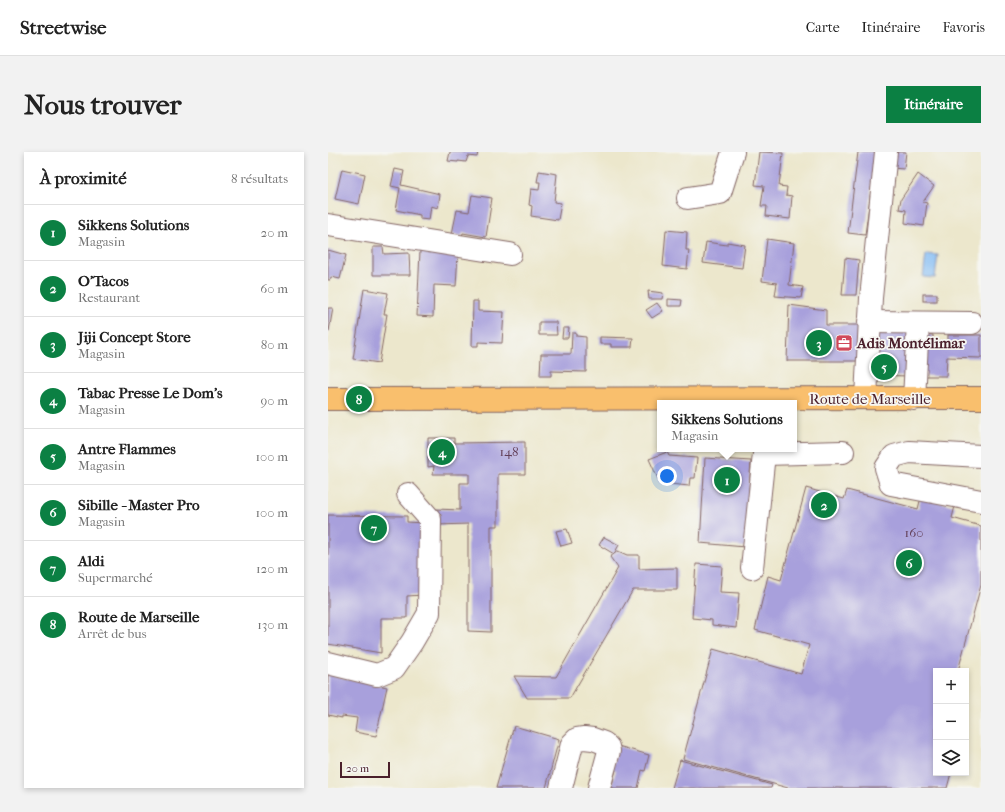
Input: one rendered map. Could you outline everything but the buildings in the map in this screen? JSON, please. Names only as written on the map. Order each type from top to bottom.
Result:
[{"type":"main road","name":"Route de Marseille","points":[[797,400],[866,398],[981,398]]},
{"type":"main road","name":"Route de Marseille","points":[[328,399],[657,401]]},
{"type":"street","points":[[688,198],[720,193],[733,152]]},
{"type":"street","points":[[866,398],[869,322],[886,152]]},
{"type":"street","points":[[328,225],[510,254]]},
{"type":"street","points":[[869,322],[972,323]]},
{"type":"street","points":[[914,398],[918,323]]},
{"type":"street","points":[[797,451],[843,452]]},
{"type":"street","points":[[752,568],[764,452]]},
{"type":"street","points":[[981,456],[908,452],[894,456],[886,468],[891,484],[981,501]]},
{"type":"street","points":[[328,663],[378,675],[394,668],[412,642],[429,613],[430,519],[408,494]]},
{"type":"street","points":[[561,788],[572,744],[577,739],[584,738],[604,743],[608,747],[609,751],[599,788]]},
{"type":"water","points":[[926,254],[938,255],[935,278],[923,277]]},
{"type":"place","name":"Jiji Concept Store","points":[[819,343]]},
{"type":"place","name":"Adis Montélimar","points":[[844,343]]},
{"type":"place","name":"Antre Flammes","points":[[884,367]]},
{"type":"place","name":"Route de Marseille","points":[[359,399]]},
{"type":"place","name":"Tabac Presse Le Dom's","points":[[442,452]]},
{"type":"place","name":"Sikkens Solutions","points":[[727,480]]},
{"type":"place","name":"O'Tacos","points":[[824,505]]},
{"type":"place","name":"Aldi","points":[[374,528]]},
{"type":"place","name":"Sibille - Master Pro","points":[[909,563]]}]
